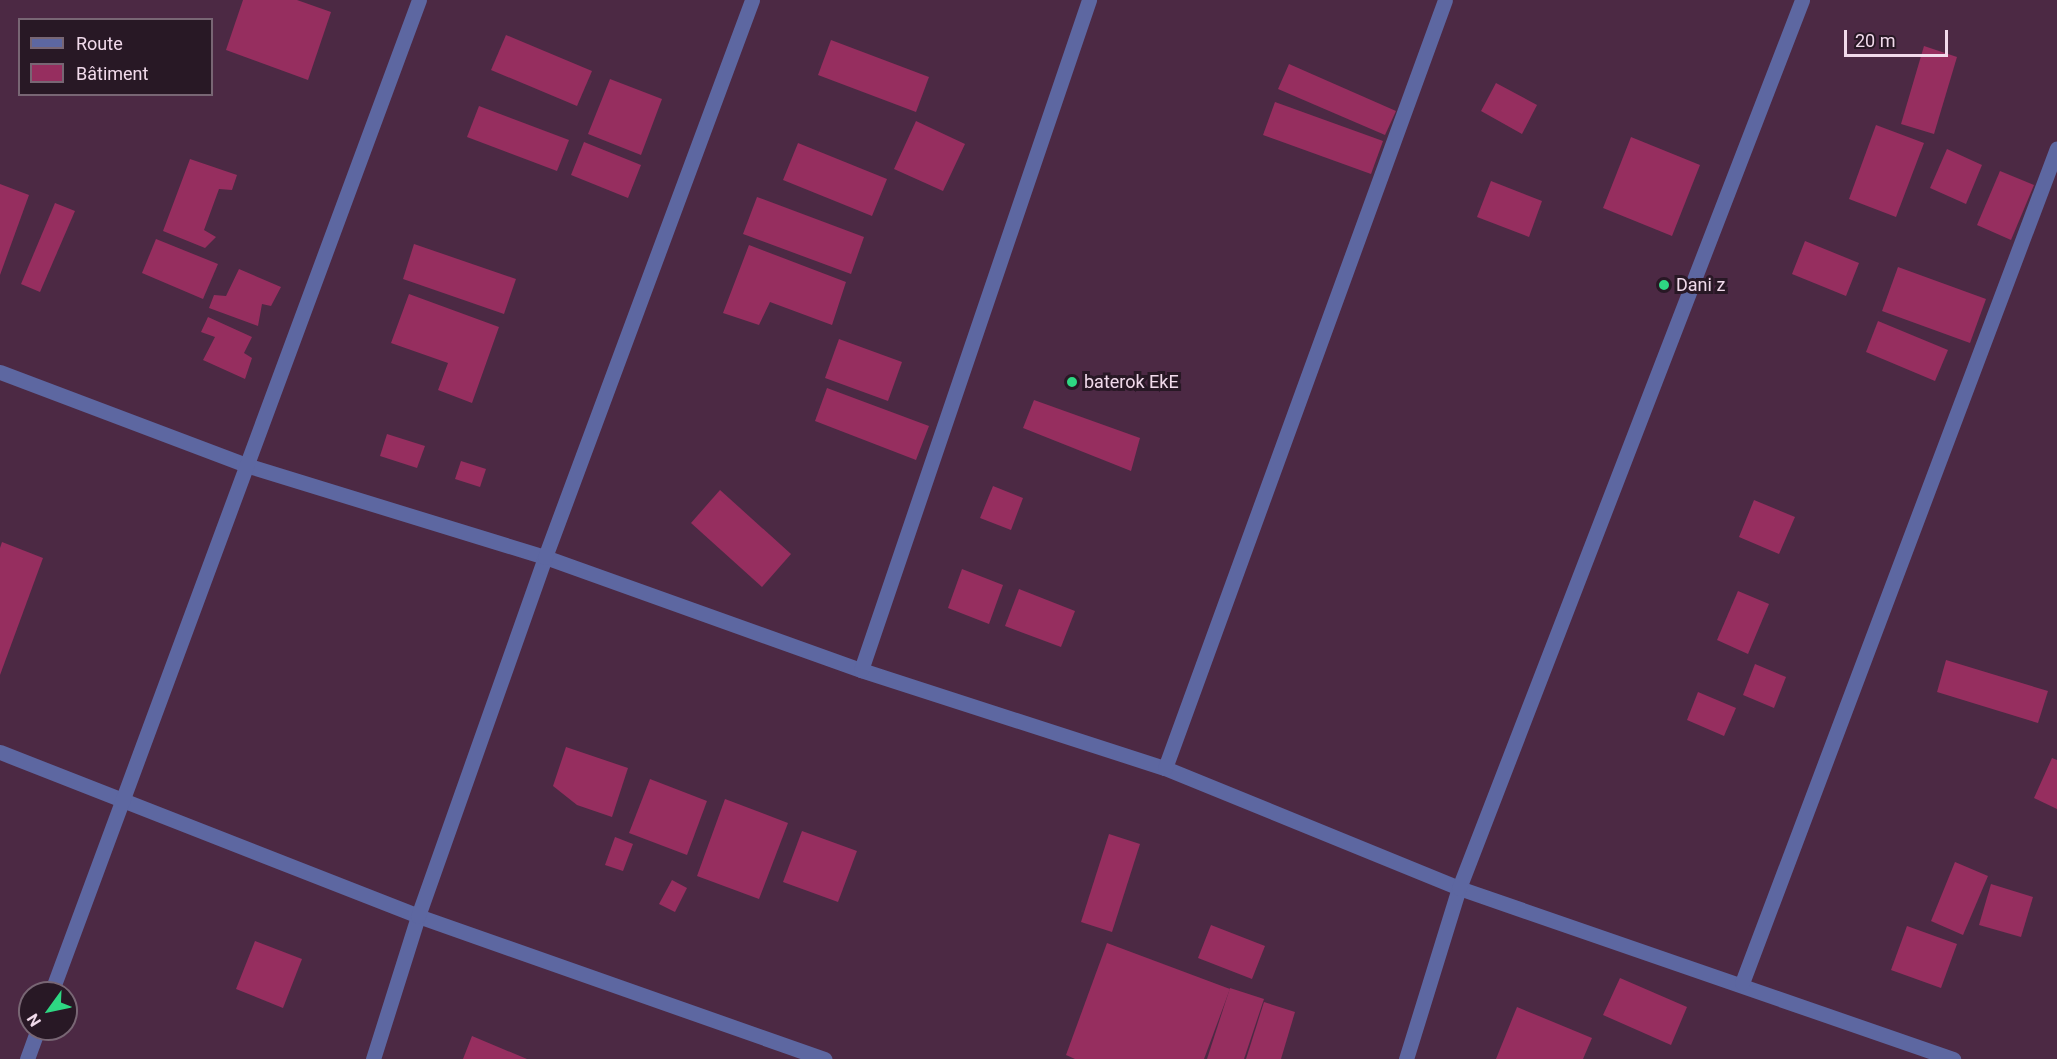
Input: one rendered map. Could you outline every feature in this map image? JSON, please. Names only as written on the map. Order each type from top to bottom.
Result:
[{"type":"street","points":[[56,981],[249,466],[419,0]]},
{"type":"street","points":[[373,1059],[418,916],[545,557],[752,0]]},
{"type":"street","points":[[861,669],[1089,0]]},
{"type":"street","points":[[1165,768],[1445,0]]},
{"type":"street","points":[[1406,1059],[1459,888],[1802,0]]},
{"type":"street","points":[[1742,983],[2057,148]]},
{"type":"street","points":[[0,372],[249,466],[545,557],[861,669],[1165,768],[1459,888],[1742,983],[1953,1059]]},
{"type":"street","points":[[0,752],[125,799],[418,916],[825,1059]]},
{"type":"street","points":[[27,1059],[34,1041]]},
{"type":"building","points":[[243,0],[297,0],[331,12],[308,80],[226,50]]},
{"type":"building","points":[[506,35],[592,71],[577,106],[491,70]]},
{"type":"building","points":[[831,40],[929,77],[916,112],[818,75]]},
{"type":"building","points":[[1924,46],[1957,57],[1934,134],[1901,124]]},
{"type":"building","points":[[1289,64],[1396,111],[1385,135],[1278,89]]},
{"type":"building","points":[[610,79],[662,99],[641,155],[588,134]]},
{"type":"building","points":[[1496,83],[1537,105],[1522,134],[1481,111]]},
{"type":"building","points":[[1275,102],[1383,141],[1371,174],[1263,135]]},
{"type":"building","points":[[479,106],[569,140],[557,171],[467,137]]},
{"type":"building","points":[[916,121],[965,144],[943,191],[894,169]]},
{"type":"building","points":[[1876,125],[1924,143],[1896,217],[1849,199]]},
{"type":"building","points":[[1631,137],[1700,165],[1672,236],[1603,208]]},
{"type":"building","points":[[584,142],[641,165],[628,198],[571,175]]},
{"type":"building","points":[[798,143],[887,179],[872,216],[783,180]]},
{"type":"building","points":[[1947,149],[1982,165],[1966,204],[1930,188]]},
{"type":"building","points":[[190,159],[237,175],[232,190],[219,189],[204,230],[216,237],[205,248],[163,231]]},
{"type":"building","points":[[2000,171],[2034,185],[2011,240],[1977,225]]},
{"type":"building","points":[[1491,181],[1542,201],[1529,237],[1477,217]]},
{"type":"building","points":[[0,184],[29,195],[0,275]]},
{"type":"building","points":[[757,197],[864,237],[851,274],[743,234]]},
{"type":"building","points":[[55,203],[75,211],[40,292],[21,284]]},
{"type":"building","points":[[156,239],[218,264],[203,299],[142,273]]},
{"type":"building","points":[[1805,241],[1859,263],[1846,296],[1792,274]]},
{"type":"building","points":[[414,244],[516,279],[504,314],[403,279]]},
{"type":"building","points":[[749,245],[846,282],[832,325],[770,302],[759,325],[723,313]]},
{"type":"building","points":[[1898,267],[1986,299],[1970,343],[1882,311]]},
{"type":"building","points":[[239,269],[281,287],[271,306],[262,304],[258,326],[209,308],[214,295],[226,296]]},
{"type":"building","points":[[409,294],[499,327],[472,403],[438,390],[448,363],[391,343]]},
{"type":"building","points":[[208,317],[252,337],[244,353],[252,358],[245,379],[203,360],[215,337],[201,332]]},
{"type":"building","points":[[1878,321],[1948,350],[1935,381],[1866,352]]},
{"type":"building","points":[[839,339],[902,362],[888,401],[825,378]]},
{"type":"building","points":[[827,388],[929,426],[916,460],[815,421]]},
{"type":"building","points":[[1034,400],[1140,438],[1131,471],[1023,428]]},
{"type":"building","points":[[387,434],[425,446],[417,468],[380,456]]},
{"type":"building","points":[[461,461],[486,469],[480,487],[455,479]]},
{"type":"building","points":[[993,486],[1023,498],[1011,530],[980,518]]},
{"type":"building","points":[[720,490],[791,554],[762,587],[691,523]]},
{"type":"building","points":[[1754,500],[1795,517],[1779,554],[1739,537]]},
{"type":"building","points":[[2,542],[43,558],[0,675],[0,548]]},
{"type":"building","points":[[962,569],[1003,585],[989,624],[948,608]]},
{"type":"building","points":[[1019,589],[1075,611],[1061,647],[1005,626]]},
{"type":"building","points":[[1738,591],[1769,604],[1748,654],[1717,640]]},
{"type":"building","points":[[1946,660],[2048,691],[2038,723],[1937,692]]},
{"type":"building","points":[[1755,664],[1786,677],[1774,708],[1743,695]]},
{"type":"building","points":[[1698,692],[1736,708],[1724,736],[1687,720]]},
{"type":"building","points":[[566,747],[628,768],[612,817],[577,805],[553,786]]},
{"type":"building","points":[[2052,758],[2057,760],[2057,809],[2034,798]]},
{"type":"building","points":[[650,779],[707,801],[687,855],[629,833]]},
{"type":"building","points":[[725,799],[788,823],[759,899],[697,876]]},
{"type":"building","points":[[802,831],[857,851],[838,902],[783,882]]},
{"type":"building","points":[[1109,834],[1140,844],[1112,932],[1081,922]]},
{"type":"building","points":[[615,837],[633,844],[623,871],[605,865]]},
{"type":"building","points":[[1955,862],[1988,876],[1963,935],[1931,921]]},
{"type":"building","points":[[672,880],[687,888],[675,912],[659,904]]},
{"type":"building","points":[[1991,884],[2033,897],[2021,937],[1979,925]]},
{"type":"building","points":[[1211,925],[1265,946],[1252,979],[1198,958]]},
{"type":"building","points":[[1907,926],[1957,944],[1941,988],[1891,970]]},
{"type":"building","points":[[255,941],[302,959],[283,1008],[236,989]]},
{"type":"building","points":[[1107,943],[1230,989],[1204,1059],[1075,1059],[1066,1055]]},
{"type":"building","points":[[1620,978],[1687,1007],[1671,1045],[1603,1015]]},
{"type":"building","points":[[1230,988],[1264,999],[1244,1059],[1207,1059]]},
{"type":"building","points":[[1264,1002],[1295,1012],[1281,1059],[1246,1059]]},
{"type":"building","points":[[1517,1007],[1592,1038],[1583,1059],[1496,1059]]},
{"type":"building","points":[[472,1036],[527,1059],[463,1059]]},
{"type":"place","name":"Dani z","points":[[1664,285]]},
{"type":"place","name":"baterok EkE","points":[[1072,382]]}]
